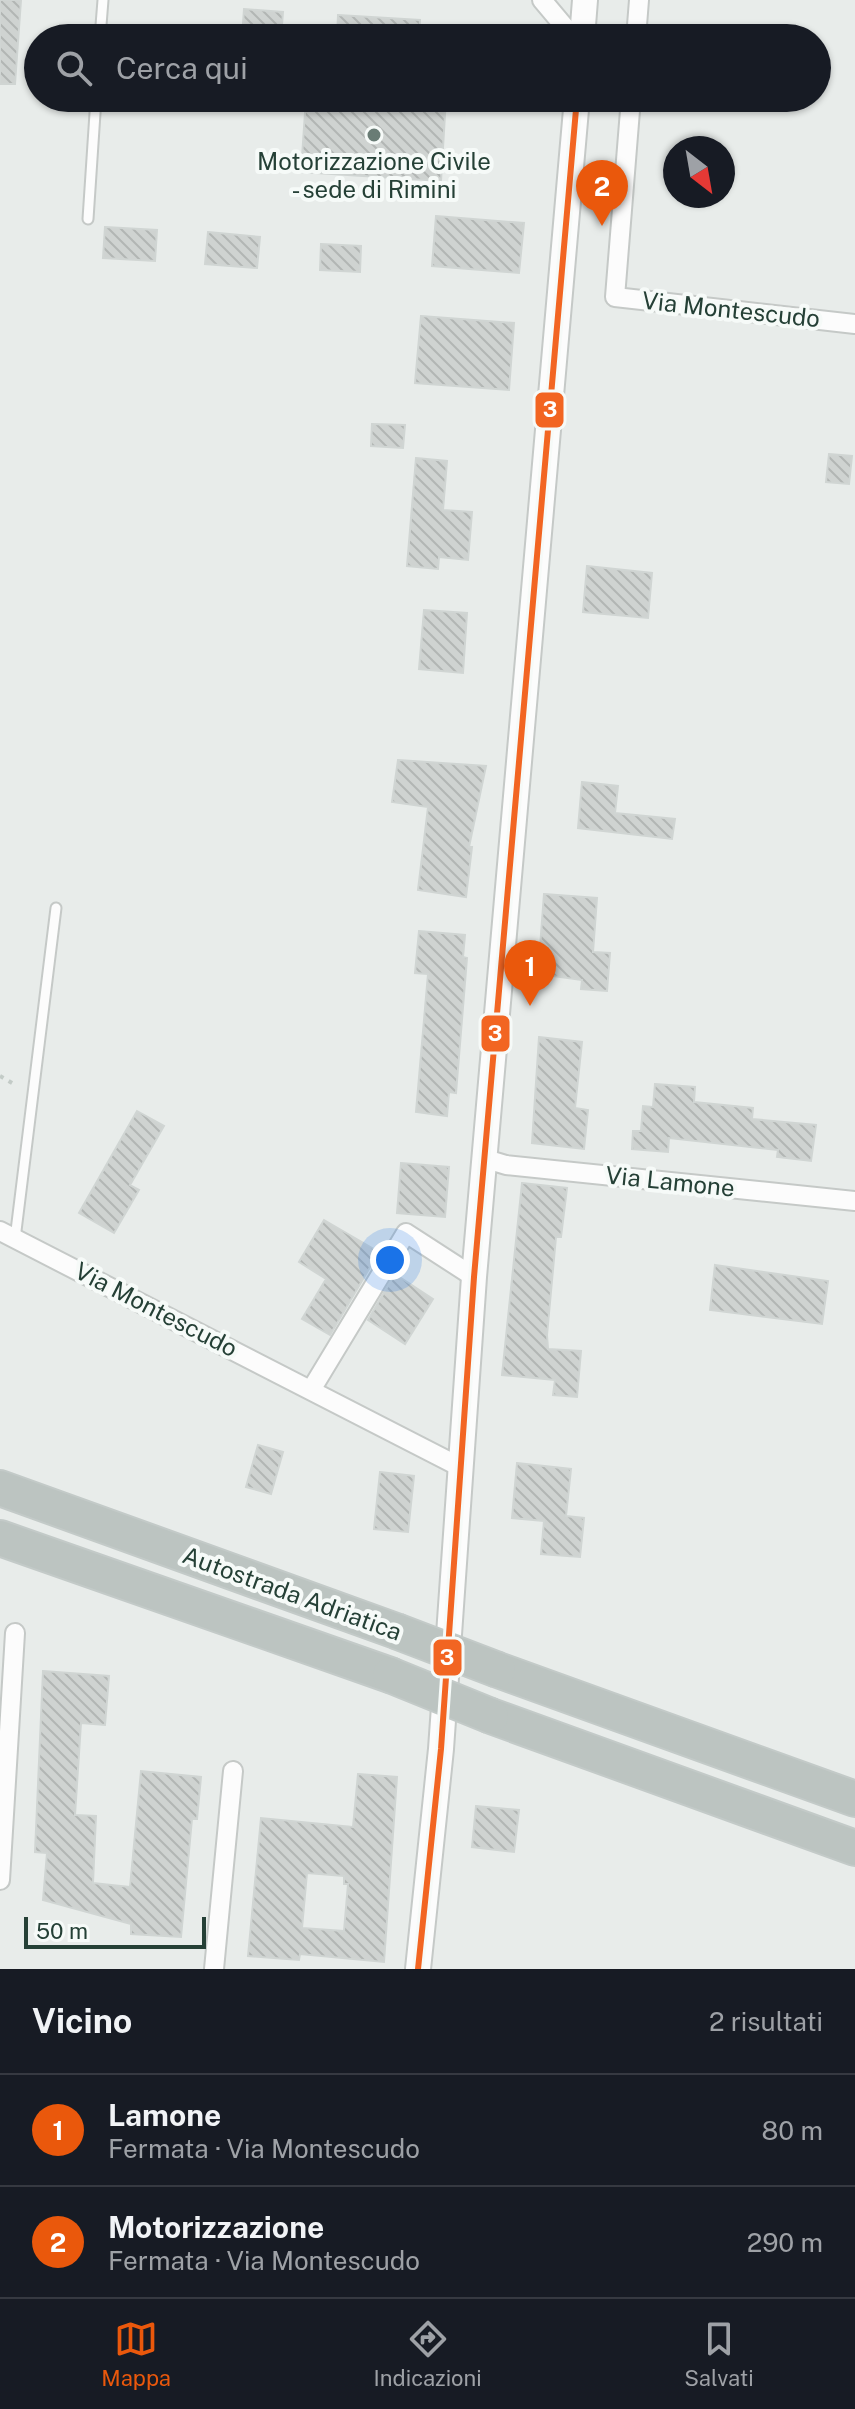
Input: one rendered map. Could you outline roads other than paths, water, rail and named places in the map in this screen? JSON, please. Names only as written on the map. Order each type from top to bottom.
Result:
[{"type":"highway","name":"Autostrada Adriatica","points":[[0,1488],[855,1799]]},
{"type":"highway","name":"Autostrada Adriatica","points":[[0,1538],[390,1675],[491,1716],[855,1848]]},
{"type":"highway","points":[[698,1743],[745,1744],[855,1782]]},
{"type":"street","points":[[542,0],[562,24]]},
{"type":"street","points":[[583,24],[585,0]]},
{"type":"street","points":[[637,24],[639,0]]},
{"type":"street","points":[[418,1969],[441,1749],[474,1277],[576,112]]},
{"type":"street","name":"Via Montescudo","points":[[630,112],[615,297],[855,324]]},
{"type":"street","name":"Via Lamone","points":[[486,1159],[506,1165],[855,1201]]},
{"type":"street","points":[[311,1390],[406,1233],[474,1277]]},
{"type":"street","name":"Via Montescudo","points":[[7,1235],[460,1467]]},
{"type":"street","points":[[0,1880],[15,1633]]},
{"type":"street","points":[[214,1969],[233,1771]]},
{"type":"lane","points":[[101,24],[103,0]]},
{"type":"lane","points":[[88,219],[95,112]]},
{"type":"lane","points":[[7,1235],[56,908]]},
{"type":"place","name":"Motorizzazione Civile - sede di Rimini","points":[[374,135]]},
{"type":"place","name":"Motorizzazione","points":[[602,226]]},
{"type":"place","name":"Lamone","points":[[530,1006]]}]
